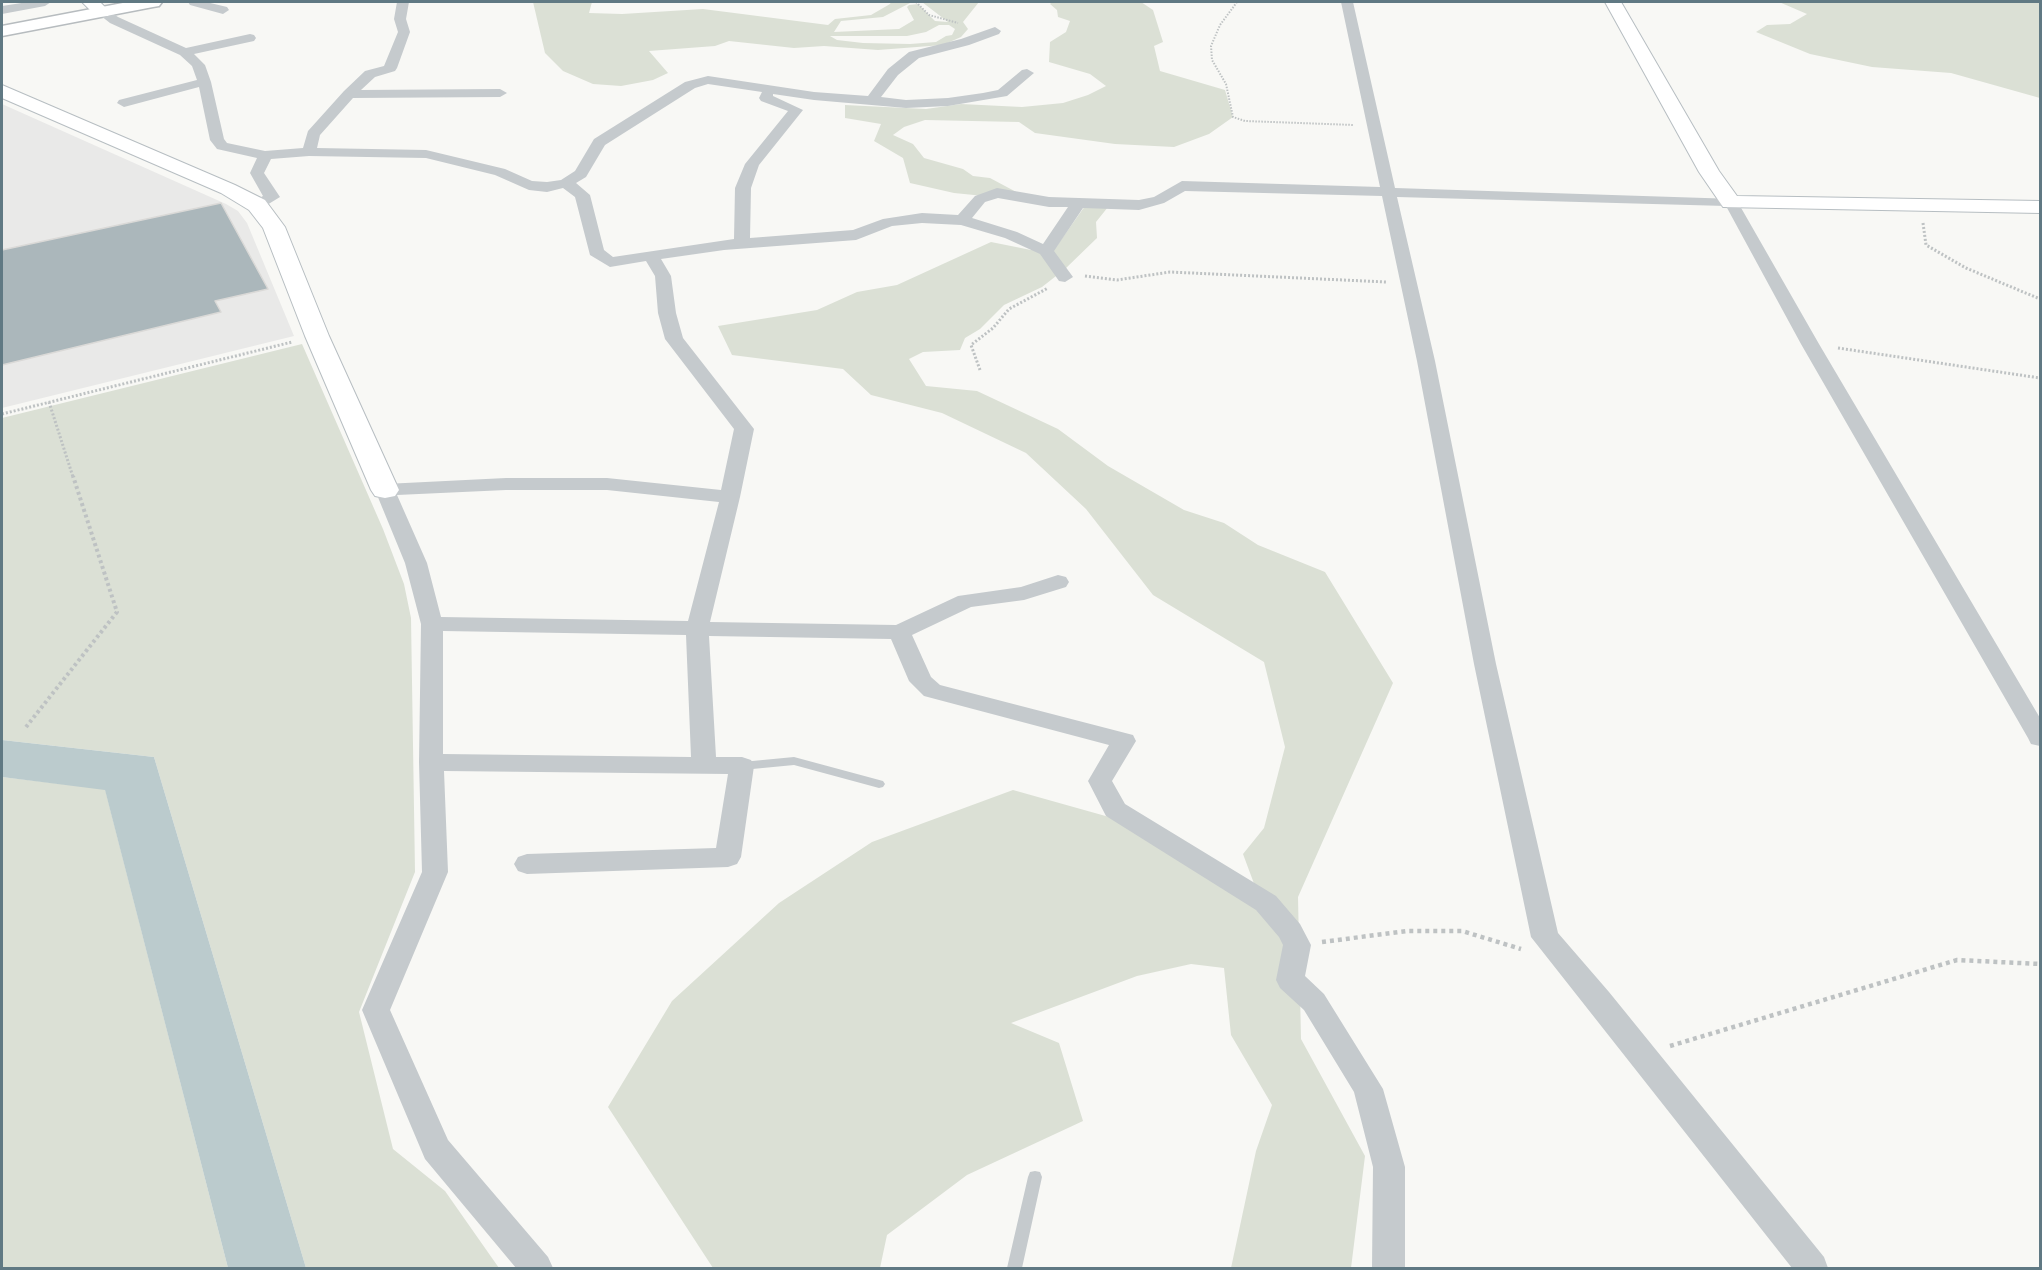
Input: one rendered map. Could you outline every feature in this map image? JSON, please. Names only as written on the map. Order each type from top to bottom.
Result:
[{"type":"highway","points":[[2,31],[96,7],[153,2]]},
{"type":"street","points":[[2,10],[45,2]]},
{"type":"street","points":[[194,2],[223,10]]},
{"type":"street","points":[[309,152],[313,134],[349,94],[370,74],[390,68],[404,32],[400,19],[403,2]]},
{"type":"street","points":[[1347,2],[1426,361],[1485,663],[1545,937],[1812,1269]]},
{"type":"street","points":[[1613,2],[1709,172],[1731,202],[1810,344],[2040,738]]},
{"type":"street","points":[[96,7],[114,20],[185,52],[198,65],[217,140],[222,146],[265,155],[309,152],[426,154],[500,172],[529,186],[547,188],[566,183],[581,174],[599,142],[690,85],[708,80],[814,96],[906,104],[948,102],[1002,93],[1027,73]]},
{"type":"street","points":[[872,100],[892,72],[914,55],[958,44],[995,31]]},
{"type":"street","points":[[185,52],[250,38]]},
{"type":"street","points":[[124,103],[204,82]]},
{"type":"street","points":[[742,243],[743,188],[752,164],[795,110],[766,98],[768,88]]},
{"type":"street","points":[[2,91],[228,189],[257,205],[274,227],[317,336],[416,563],[432,624],[431,762],[435,872],[376,1010],[436,1149],[536,1269]]},
{"type":"street","points":[[349,94],[500,93]]},
{"type":"street","points":[[257,205],[272,197],[261,183],[257,173],[265,155]]},
{"type":"street","points":[[566,183],[582,195],[596,252],[610,262],[742,243],[856,235],[889,222],[922,218],[962,220],[1011,235],[1046,251],[1065,277]]},
{"type":"street","points":[[962,220],[980,200],[997,193],[1049,201],[1139,205],[1159,200],[1182,186],[1731,202],[2040,207]]},
{"type":"street","points":[[1046,251],[1078,203]]},
{"type":"street","points":[[652,257],[663,276],[667,314],[674,339],[744,429],[730,497],[697,630],[704,765]]},
{"type":"street","points":[[385,490],[506,484],[607,484],[730,497]]},
{"type":"street","points":[[432,624],[899,632],[966,601],[1024,594],[1058,582]]},
{"type":"street","points":[[899,632],[921,681],[932,691],[1124,741],[1100,781],[1115,810],[1266,903],[1290,931],[1296,945],[1290,980],[1314,1002],[1368,1089],[1389,1167],[1389,1269]]},
{"type":"street","points":[[431,762],[742,766],[728,857],[527,864]]},
{"type":"lane","points":[[742,766],[794,761],[879,784]]},
{"type":"lane","points":[[1014,1269],[1035,1178]]},
{"type":"path","points":[[916,2],[930,15],[968,28],[963,40],[958,44]]},
{"type":"path","points":[[1237,2],[1220,25],[1211,46],[1212,60],[1226,84],[1233,117],[1245,121],[1373,126]]},
{"type":"path","points":[[1930,205],[1923,225],[1926,245],[1966,268],[2040,299]]},
{"type":"path","points":[[980,369],[971,345],[993,328],[1008,309],[1037,296],[1065,277],[1077,275],[1117,280],[1170,272],[1408,283]]},
{"type":"path","points":[[2,414],[297,341]]},
{"type":"path","points":[[1810,344],[2040,378]]},
{"type":"path","points":[[26,727],[117,612],[49,402]]},
{"type":"path","points":[[1296,945],[1407,931],[1462,931],[1530,953]]},
{"type":"path","points":[[1642,1055],[1957,960],[2040,964]]},
{"type":"shaded area","points":[[533,2],[592,2],[589,13],[622,14],[703,9],[828,25],[835,19],[871,15],[891,2],[912,2],[883,17],[841,21],[834,32],[899,29],[914,20],[907,7],[918,4],[935,21],[948,22],[922,2],[979,2],[963,22],[968,29],[961,37],[943,45],[878,50],[824,46],[794,48],[729,41],[715,46],[649,51],[668,73],[653,80],[621,86],[593,84],[563,71],[545,53]],"holes":[[[939,25],[949,25],[955,29],[952,35],[936,42],[863,43],[837,40],[830,36],[907,36],[926,32]]]},
{"type":"shaded area","points":[[1052,2],[1141,2],[1153,10],[1163,42],[1154,46],[1160,71],[1225,90],[1233,117],[1209,134],[1174,147],[1115,144],[1035,133],[1019,122],[925,120],[904,127],[893,135],[913,144],[924,158],[963,169],[973,176],[990,178],[1020,194],[1014,199],[954,193],[910,183],[903,158],[874,141],[881,124],[845,118],[845,105],[926,109],[961,104],[1022,107],[1063,103],[1106,86],[1090,74],[1049,62],[1050,42],[1066,32],[1070,21],[1058,17],[1057,10],[1050,4]]},
{"type":"shaded area","points":[[1779,2],[2040,2],[2040,98],[1951,73],[1872,67],[1810,54],[1756,32],[1767,25],[1790,24],[1807,14]]},
{"type":"shaded area","points":[[2,104],[238,211],[247,223],[294,336],[2,408]]},
{"type":"shaded area","points":[[1085,206],[1108,207],[1096,222],[1097,238],[1065,269],[1042,287],[1004,305],[980,329],[965,338],[960,350],[923,352],[909,359],[926,386],[977,391],[1058,429],[1108,466],[1184,510],[1224,523],[1258,545],[1325,572],[1393,683],[1298,897],[1301,1039],[1365,1156],[1351,1268],[1231,1268],[1256,1151],[1272,1105],[1231,1035],[1224,968],[1191,964],[1137,976],[1011,1023],[1059,1043],[1083,1121],[967,1175],[887,1235],[880,1268],[713,1268],[608,1107],[672,1001],[779,903],[872,842],[1013,790],[1166,833],[1256,889],[1243,854],[1264,828],[1285,747],[1264,662],[1153,595],[1086,509],[1026,453],[942,413],[871,395],[843,369],[732,355],[718,326],[817,310],[857,292],[897,285],[991,242],[1031,250],[1056,247]]},
{"type":"shaded area","points":[[302,344],[383,529],[404,584],[411,618],[415,872],[359,1012],[393,1149],[445,1191],[499,1268],[306,1268],[154,757],[2,740],[2,418]]},
{"type":"shaded area","points":[[2,740],[154,757],[306,1268],[228,1268],[105,790],[2,777]]},
{"type":"shaded area","points":[[2,777],[105,789],[228,1268],[2,1268]]},
{"type":"building","points":[[221,203],[268,289],[215,301],[221,312],[2,365],[2,250]]}]
